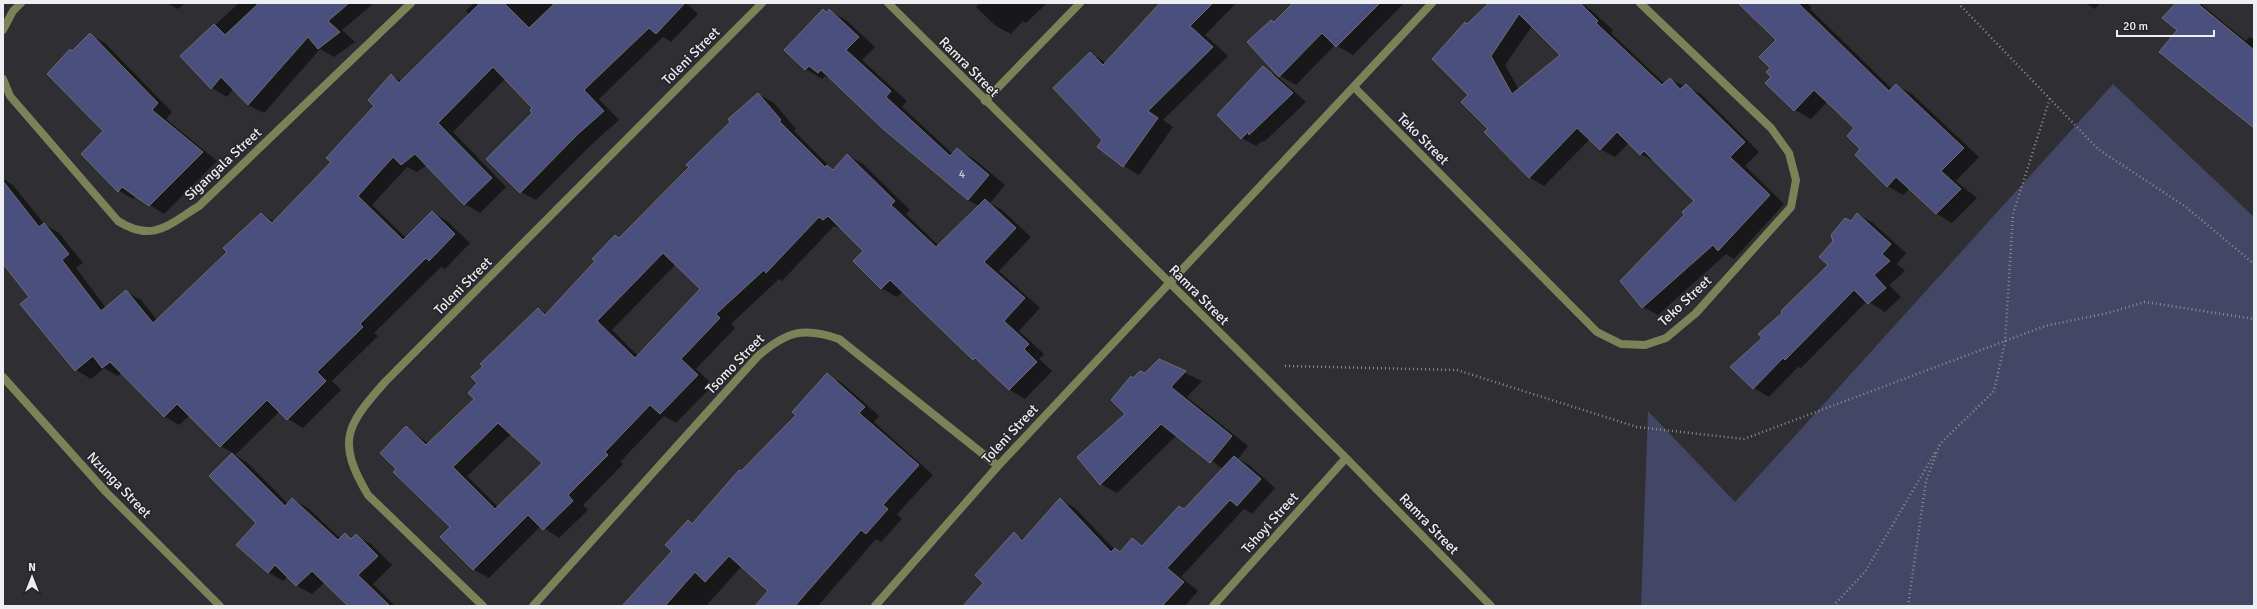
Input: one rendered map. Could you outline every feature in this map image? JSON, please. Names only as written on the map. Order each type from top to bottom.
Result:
[{"type":"street","points":[[3,30],[12,12],[21,3]]},
{"type":"street","name":"Sigangala Street","points":[[3,79],[10,96],[118,221],[133,230],[152,232],[166,227],[199,206],[411,3]]},
{"type":"street","name":"Toleni Street","points":[[483,606],[368,495],[358,479],[348,452],[350,430],[363,406],[385,382],[762,3]]},
{"type":"street","name":"Ramra Street","points":[[888,3],[1168,283],[1346,458],[1491,606]]},
{"type":"street","points":[[985,101],[1080,3]]},
{"type":"street","points":[[1168,283],[1354,88],[1432,3]]},
{"type":"street","name":"Teko Street","points":[[1354,88],[1597,332],[1621,344],[1644,345],[1666,338],[1706,301],[1791,207],[1796,180],[1789,153],[1771,128],[1640,3]]},
{"type":"street","name":"Toleni Street","points":[[875,606],[998,466],[1168,283]]},
{"type":"street","name":"Tsomo Street","points":[[533,606],[758,356],[775,341],[793,332],[821,332],[839,339],[998,466]]},
{"type":"street","name":"Nzunga Street","points":[[3,377],[106,492],[220,606]]},
{"type":"street","name":"Tshoyi Street","points":[[1213,606],[1346,458]]},
{"type":"path","points":[[1958,3],[2098,149],[2186,207],[2254,264]]},
{"type":"path","points":[[1833,606],[1865,572],[1940,444],[1994,391],[2005,342],[2013,214],[2050,98]]},
{"type":"path","points":[[1252,366],[1457,370],[1636,427],[1744,439],[2005,342],[2044,326],[2108,313],[2145,302],[2254,319]]},
{"type":"path","points":[[1908,606],[1926,482],[1940,444]]},
{"type":"shaded area","points":[[2113,84],[2254,217],[2254,606],[1641,606],[1648,411],[1735,502]]},
{"type":"building","points":[[259,3],[349,3],[328,21],[340,32],[318,49],[308,37],[248,105],[221,77],[211,89],[180,56],[214,24],[225,35]]},
{"type":"building","points":[[480,3],[504,3],[529,28],[555,3],[685,3],[656,34],[649,28],[584,90],[604,111],[578,134],[520,193],[486,159],[532,113],[530,110],[532,108],[493,67],[438,123],[492,178],[464,205],[415,154],[401,165],[393,157],[358,196],[403,240],[432,211],[455,234],[429,261],[426,258],[360,324],[363,327],[317,372],[326,381],[287,420],[267,400],[220,447],[177,404],[164,417],[110,362],[102,368],[93,356],[75,371],[20,304],[29,297],[3,264],[3,181],[39,227],[44,223],[69,254],[62,260],[101,311],[126,290],[153,323],[227,252],[223,248],[261,213],[272,223],[331,162],[326,158],[374,106],[368,100],[391,74],[399,83]]},
{"type":"building","points":[[1160,3],[1213,3],[1190,26],[1213,47],[1148,111],[1158,118],[1123,167],[1097,147],[1102,140],[1053,88],[1090,52],[1103,65]]},
{"type":"building","points":[[1293,3],[1380,3],[1336,47],[1322,33],[1279,77],[1247,42],[1271,20],[1274,22]]},
{"type":"building","points":[[1489,3],[1580,3],[1598,21],[1596,23],[1662,85],[1670,78],[1680,89],[1686,84],[1745,142],[1730,157],[1770,195],[1718,251],[1713,245],[1642,308],[1620,281],[1684,215],[1682,212],[1694,201],[1644,151],[1640,155],[1617,132],[1600,150],[1577,128],[1529,178],[1484,132],[1488,129],[1461,102],[1468,95],[1432,59],[1465,22],[1467,24]],"holes":[[[1519,14],[1560,55],[1512,94],[1491,56]]]},
{"type":"building","points":[[1738,3],[1798,3],[1889,91],[1896,84],[1964,148],[1941,171],[1961,189],[1936,214],[1896,177],[1887,187],[1855,155],[1860,149],[1847,136],[1854,128],[1814,90],[1794,111],[1765,83],[1771,77],[1766,72],[1770,68],[1759,57],[1776,40]]},
{"type":"building","points":[[2176,3],[2197,3],[2254,50],[2254,128],[2159,52],[2177,30],[2162,18]]},
{"type":"building","points":[[823,9],[827,13],[829,9],[859,37],[846,50],[891,91],[886,97],[950,156],[957,148],[989,175],[968,200],[883,129],[821,70],[818,73],[809,66],[805,70],[784,50]]},
{"type":"building","points":[[90,33],[158,103],[152,110],[203,152],[149,206],[122,187],[118,192],[81,154],[103,131],[47,74],[70,49],[72,51]]},
{"type":"building","points":[[1263,66],[1293,93],[1249,135],[1248,132],[1241,139],[1217,115]]},
{"type":"building","points":[[758,93],[781,120],[779,121],[825,167],[827,165],[833,170],[847,154],[895,201],[891,205],[936,247],[985,199],[1016,228],[984,262],[1025,298],[1004,321],[1029,344],[1024,349],[1037,362],[1009,390],[975,358],[973,360],[890,280],[881,289],[853,261],[863,251],[828,216],[823,220],[819,217],[766,273],[764,270],[716,314],[720,318],[681,359],[698,375],[660,414],[650,405],[605,452],[608,455],[568,495],[573,501],[543,530],[528,515],[473,570],[440,537],[450,527],[393,472],[396,469],[380,453],[406,426],[426,445],[474,399],[468,393],[477,383],[471,377],[483,366],[480,364],[538,308],[545,315],[595,261],[592,259],[615,235],[619,238],[689,167],[686,165],[730,122],[728,119]],"holes":[[[663,253],[700,289],[635,358],[597,321]],[[498,423],[542,463],[495,509],[453,467]]]},
{"type":"building","points":[[1857,213],[1891,244],[1882,254],[1890,261],[1874,275],[1886,288],[1868,304],[1854,290],[1785,360],[1783,358],[1753,389],[1730,367],[1762,338],[1758,334],[1782,313],[1781,311],[1828,265],[1819,257],[1833,241],[1831,235],[1845,218],[1851,221]]},
{"type":"building","points":[[1159,359],[1186,371],[1171,387],[1232,436],[1210,463],[1161,424],[1100,485],[1077,457],[1125,414],[1111,400],[1131,376],[1133,378],[1140,371],[1145,373]]},
{"type":"building","points":[[827,373],[865,407],[859,413],[919,465],[883,505],[888,509],[866,534],[861,530],[795,606],[755,606],[768,591],[729,556],[705,582],[695,572],[665,606],[622,606],[672,551],[665,545],[688,520],[692,524],[739,470],[741,471],[796,415],[792,412]]},
{"type":"building","points":[[232,453],[285,506],[292,498],[338,540],[345,533],[351,539],[356,534],[378,556],[358,575],[390,606],[348,606],[312,571],[296,586],[275,565],[268,573],[236,545],[256,523],[209,476]]},
{"type":"building","points":[[1234,456],[1261,479],[1237,506],[1230,500],[1167,568],[1184,582],[1162,606],[963,606],[983,583],[975,575],[1014,532],[1022,541],[1060,498],[1111,552],[1115,548],[1120,552],[1132,538],[1142,546],[1179,506],[1184,509]]}]
